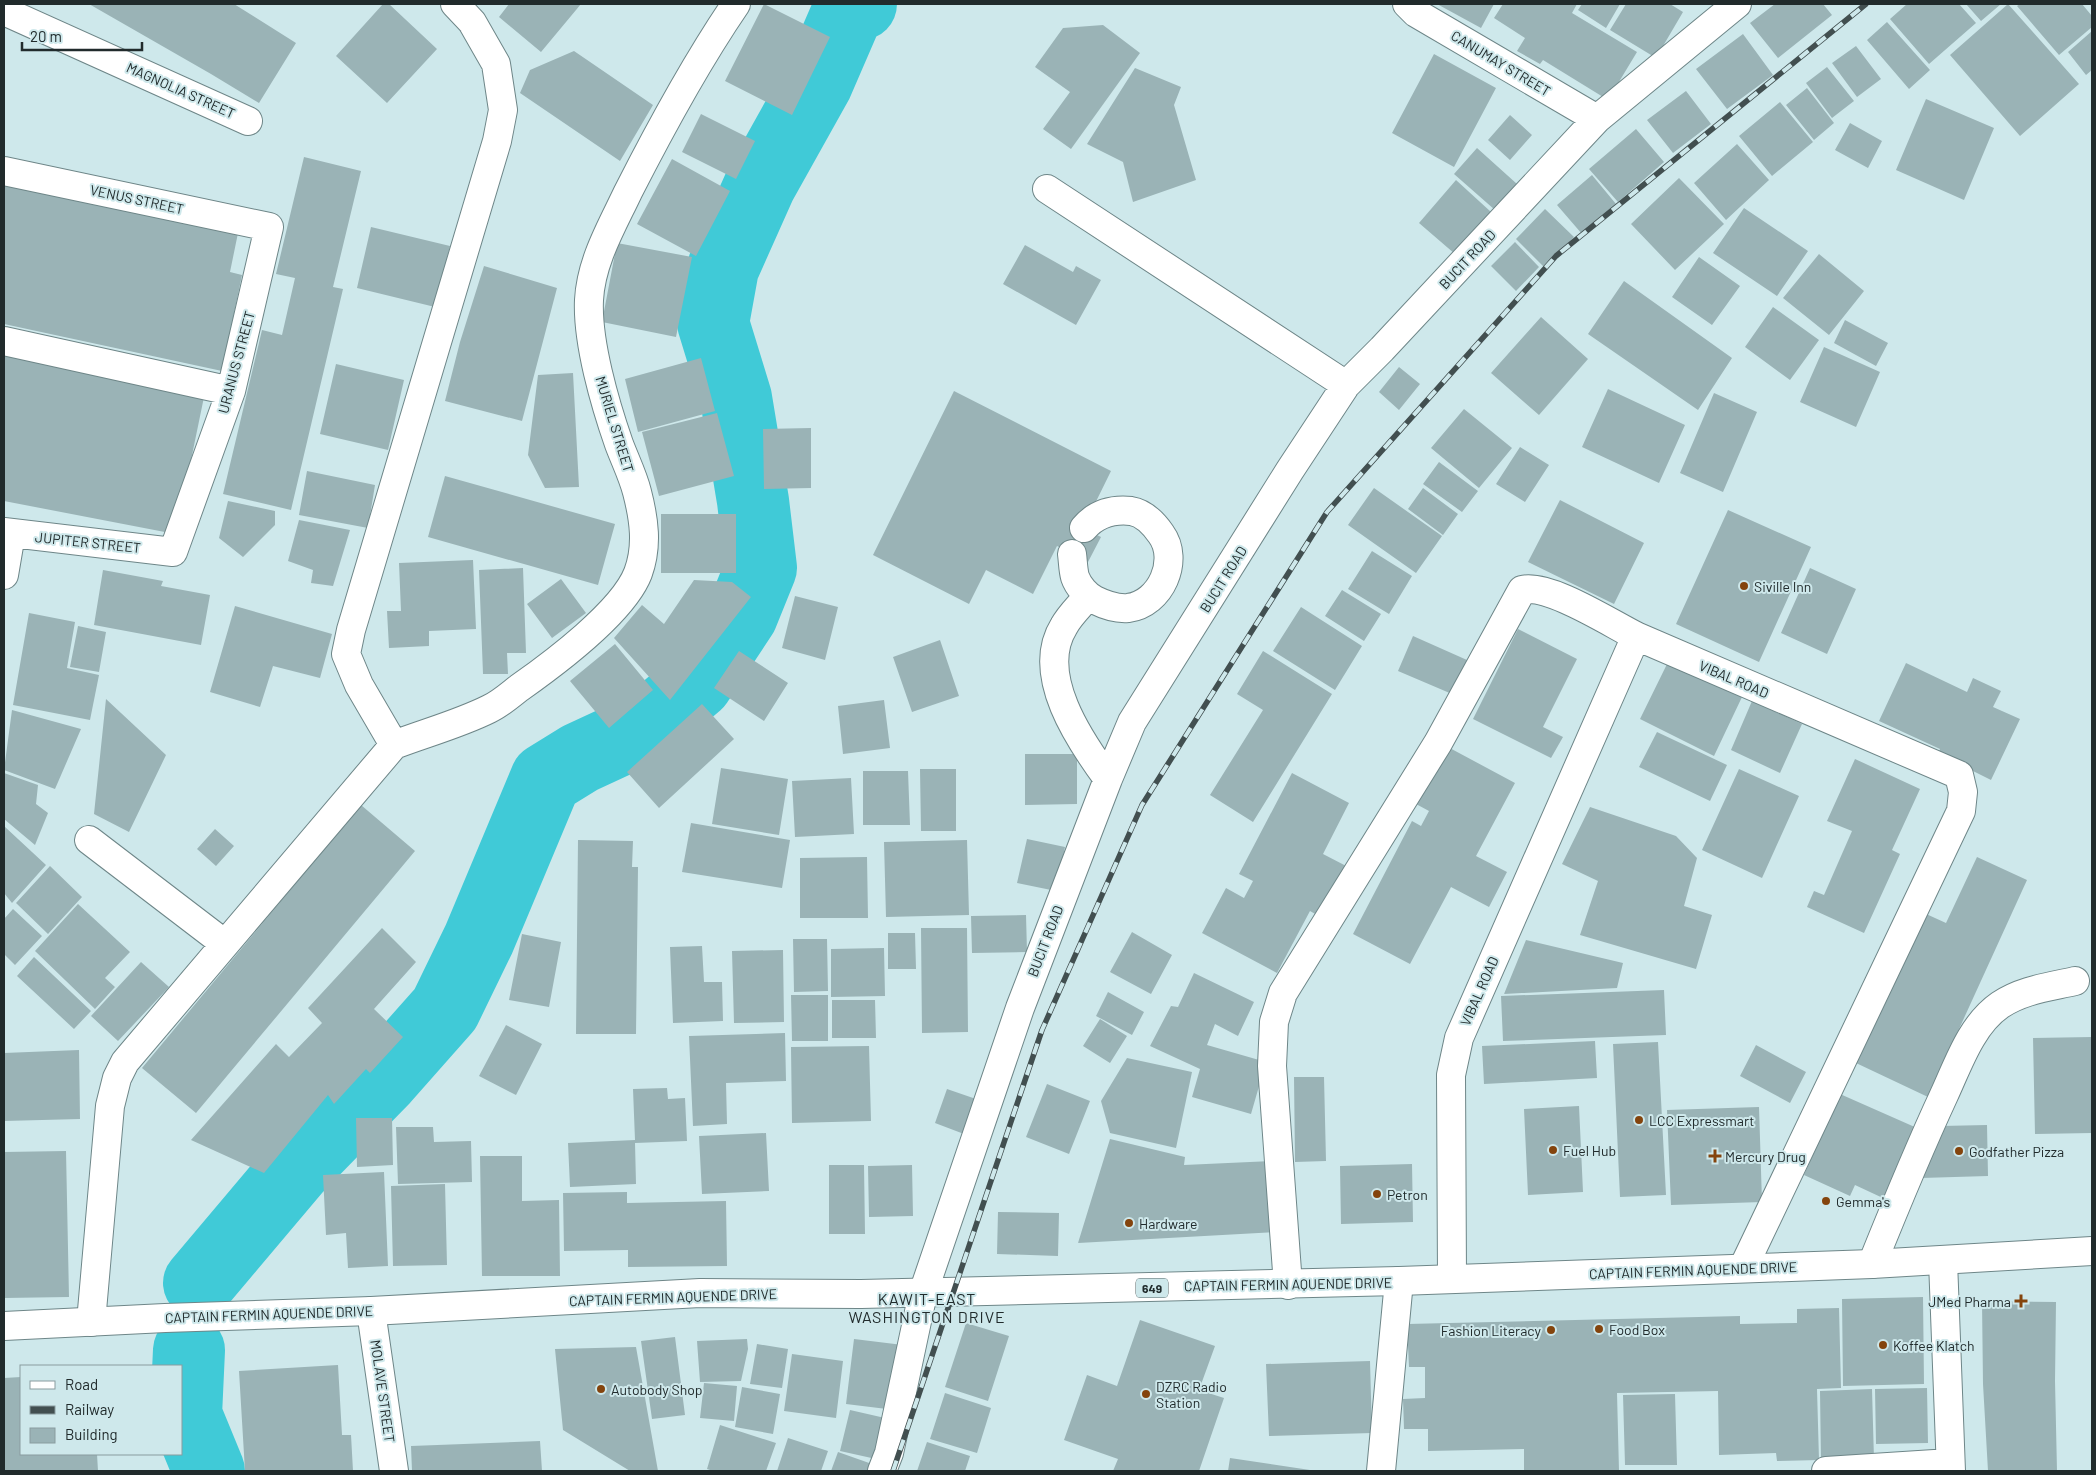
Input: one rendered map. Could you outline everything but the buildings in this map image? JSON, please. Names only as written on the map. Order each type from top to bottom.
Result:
[{"type":"street","points":[[91,1322],[110,1106],[117,1078],[125,1062],[394,745],[359,685],[346,654],[351,630],[497,141],[504,110],[496,64],[472,22],[455,4]]},
{"type":"street","name":"MURIEL STREET","points":[[394,745],[490,709],[555,663],[618,605],[637,576],[645,538],[643,516],[600,380],[592,336],[589,300],[595,266],[604,242],[664,120],[736,4]]},
{"type":"street","name":"CANUMAY STREET","points":[[1407,4],[1416,13],[1597,119]]},
{"type":"street","name":"BUCIT ROAD","points":[[882,1471],[889,1453],[923,1293],[1020,1008],[1108,779],[1132,722],[1290,470],[1346,385],[1396,335],[1597,119],[1737,4]]},
{"type":"street","name":"MAGNOLIA STREET","points":[[4,10],[248,121]]},
{"type":"street","name":"VENUS STREET","points":[[4,171],[269,227]]},
{"type":"street","points":[[1047,189],[1346,385]]},
{"type":"street","name":"URANUS STREET","points":[[173,552],[231,391],[269,227]]},
{"type":"street","points":[[4,341],[231,391]]},
{"type":"street","points":[[1072,554],[1075,578],[1088,596],[1107,606],[1129,608],[1148,599],[1163,583],[1169,562],[1166,540],[1152,522],[1134,512],[1112,510],[1092,519],[1084,528]]},
{"type":"street","points":[[4,575],[8,533]]},
{"type":"street","name":"JUPITER STREET","points":[[8,533],[173,552]]},
{"type":"street","points":[[1288,1285],[1272,1066],[1274,1022],[1283,993],[1438,744],[1522,590],[1531,588],[1550,592],[1636,636]]},
{"type":"street","points":[[1088,596],[1063,627],[1054,664],[1056,684],[1082,744],[1108,779]]},
{"type":"street","name":"VIBAL ROAD","points":[[1452,1278],[1451,1075],[1459,1038],[1636,636],[1959,775],[1963,792],[1961,811],[1743,1268]]},
{"type":"street","points":[[89,840],[225,944]]},
{"type":"street","points":[[1872,1264],[1909,1170],[1970,1040],[1988,1016],[1998,1006],[2016,994],[2075,981]]},
{"type":"street","name":"CAPTAIN FERMIN AQUENDE DRIVE","points":[[4,1326],[211,1316],[371,1311],[700,1294],[923,1293],[1399,1282],[1452,1278],[1943,1261],[2092,1251]]},
{"type":"street","points":[[1826,1471],[1951,1467],[1943,1261]]},
{"type":"street","points":[[1381,1471],[1399,1282]]},
{"type":"street","name":"MOLAVE STREET","points":[[371,1311],[394,1471]]},
{"type":"waterway","points":[[199,1283],[296,1168],[384,1078],[445,1009],[479,939],[546,779],[580,758],[634,733],[665,710],[697,683],[742,615],[761,568],[753,501],[736,398],[713,323],[723,268],[760,185],[817,83],[849,9],[861,4]]},
{"type":"waterway","points":[[189,1350],[186,1415],[209,1471]]},
{"type":"railway","points":[[893,1471],[1042,1030],[1142,805],[1327,512],[1556,256],[1866,4]]},
{"type":"place","name":"Siville Inn","points":[[1744,586]]},
{"type":"place","name":"LCC Expressmart","points":[[1639,1120]]},
{"type":"place","name":"Fuel Hub","points":[[1553,1150]]},
{"type":"place","name":"Godfather Pizza","points":[[1959,1151]]},
{"type":"place","name":"Mercury Drug","points":[[1715,1156]]},
{"type":"place","name":"Petron","points":[[1377,1194]]},
{"type":"place","name":"Gemma's","points":[[1826,1201]]},
{"type":"place","name":"Hardware","points":[[1129,1223]]},
{"type":"place","name":"JMed Pharma","points":[[2021,1301]]},
{"type":"place","name":"Food Box","points":[[1599,1329]]},
{"type":"place","name":"Fashion Literacy","points":[[1551,1330]]},
{"type":"place","name":"Koffee Klatch","points":[[1883,1345]]},
{"type":"place","name":"Autobody Shop","points":[[601,1389]]},
{"type":"place","name":"DZRC Radio Station","points":[[1146,1394]]},
{"type":"district","name":"KAWIT-EAST WASHINGTON DRIVE","points":[[927,1307]]}]
